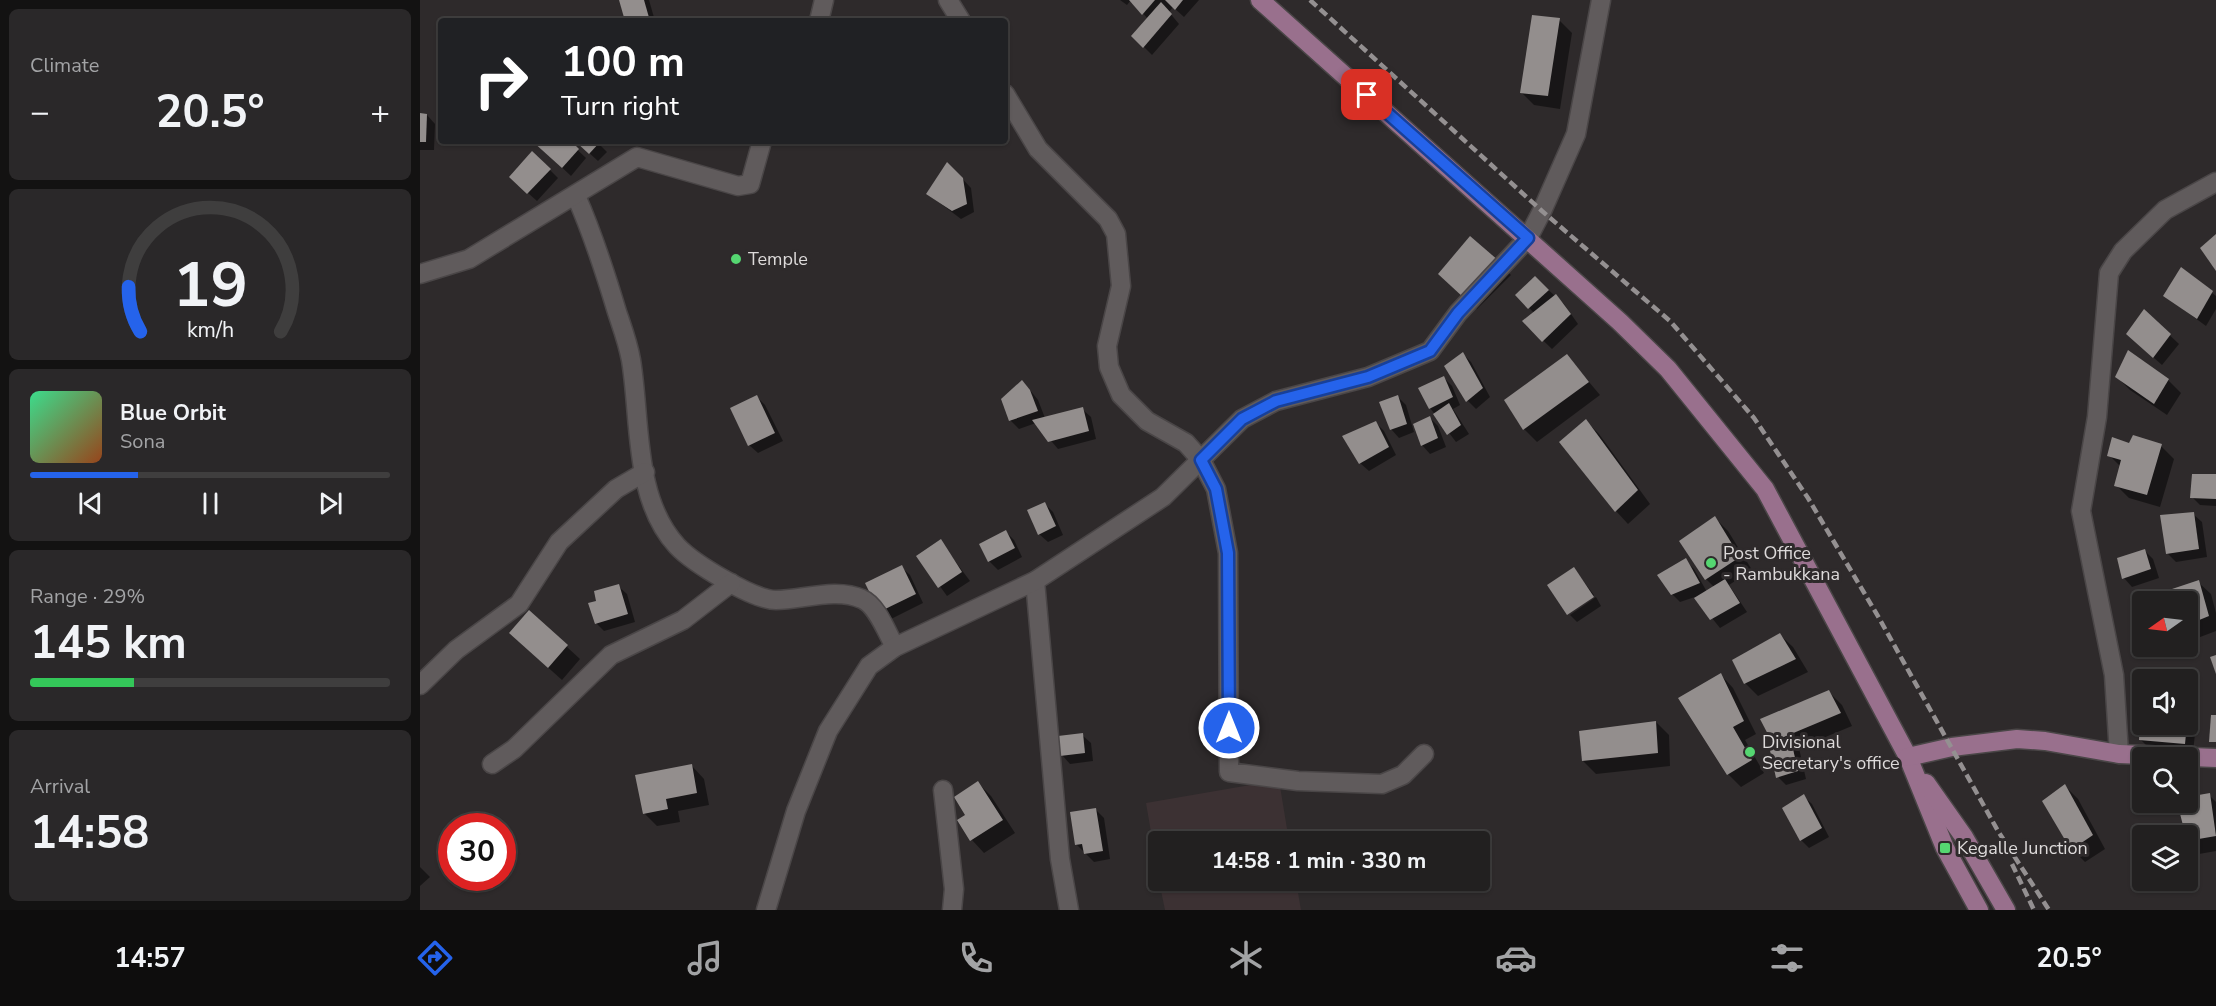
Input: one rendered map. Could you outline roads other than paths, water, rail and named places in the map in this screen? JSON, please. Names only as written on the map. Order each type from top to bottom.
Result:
[{"type":"main road","points":[[1260,0],[1528,238],[1668,369],[1765,489],[1908,757],[1946,848],[1980,910]]},
{"type":"main road","points":[[1908,757],[1952,747],[2017,740],[2044,741],[2119,753],[2216,758]]},
{"type":"main road","points":[[1908,757],[1964,837],[2006,910]]},
{"type":"street","points":[[820,18],[824,0]]},
{"type":"street","points":[[948,0],[959,18]]},
{"type":"street","points":[[766,910],[796,810],[828,731],[869,666],[895,646],[1035,581],[1163,496],[1242,419],[1276,401],[1368,377],[1430,351],[1458,313],[1528,238],[1576,134],[1601,0]]},
{"type":"street","points":[[1008,99],[1038,149],[1108,219],[1116,234],[1121,286],[1107,346],[1109,368],[1121,394],[1147,421],[1186,443],[1201,460],[1216,489],[1228,553],[1229,772],[1298,781],[1382,784],[1403,775],[1424,754]]},
{"type":"street","points":[[420,274],[470,259],[638,157],[738,186],[750,184],[761,144]]},
{"type":"street","points":[[2119,753],[2114,675],[2081,511],[2097,417],[2109,273],[2123,251],[2165,210],[2216,182]]},
{"type":"street","points":[[576,196],[596,242],[631,358],[645,472],[657,516],[676,545],[695,563],[731,583],[773,600],[837,595],[862,599],[876,613],[895,646]]},
{"type":"street","points":[[420,685],[456,650],[519,604],[559,542],[616,489],[645,472]]},
{"type":"street","points":[[1035,581],[1060,859],[1069,910]]},
{"type":"street","points":[[492,764],[514,749],[611,655],[683,620],[731,583]]},
{"type":"street","points":[[944,790],[954,889],[952,910]]},
{"type":"railway","points":[[1310,0],[1542,211],[1670,321],[1754,418],[1808,498],[1879,618],[1998,831],[2049,910]]},
{"type":"railway","points":[[2012,864],[2034,910]]},
{"type":"place","name":"Temple","points":[[736,259]]},
{"type":"place","name":"Post Office - Rambukkana","points":[[1711,563]]},
{"type":"place","name":"Divisional Secretary's office","points":[[1750,752]]},
{"type":"place","name":"Kegalle Junction","points":[[1945,848]]}]
